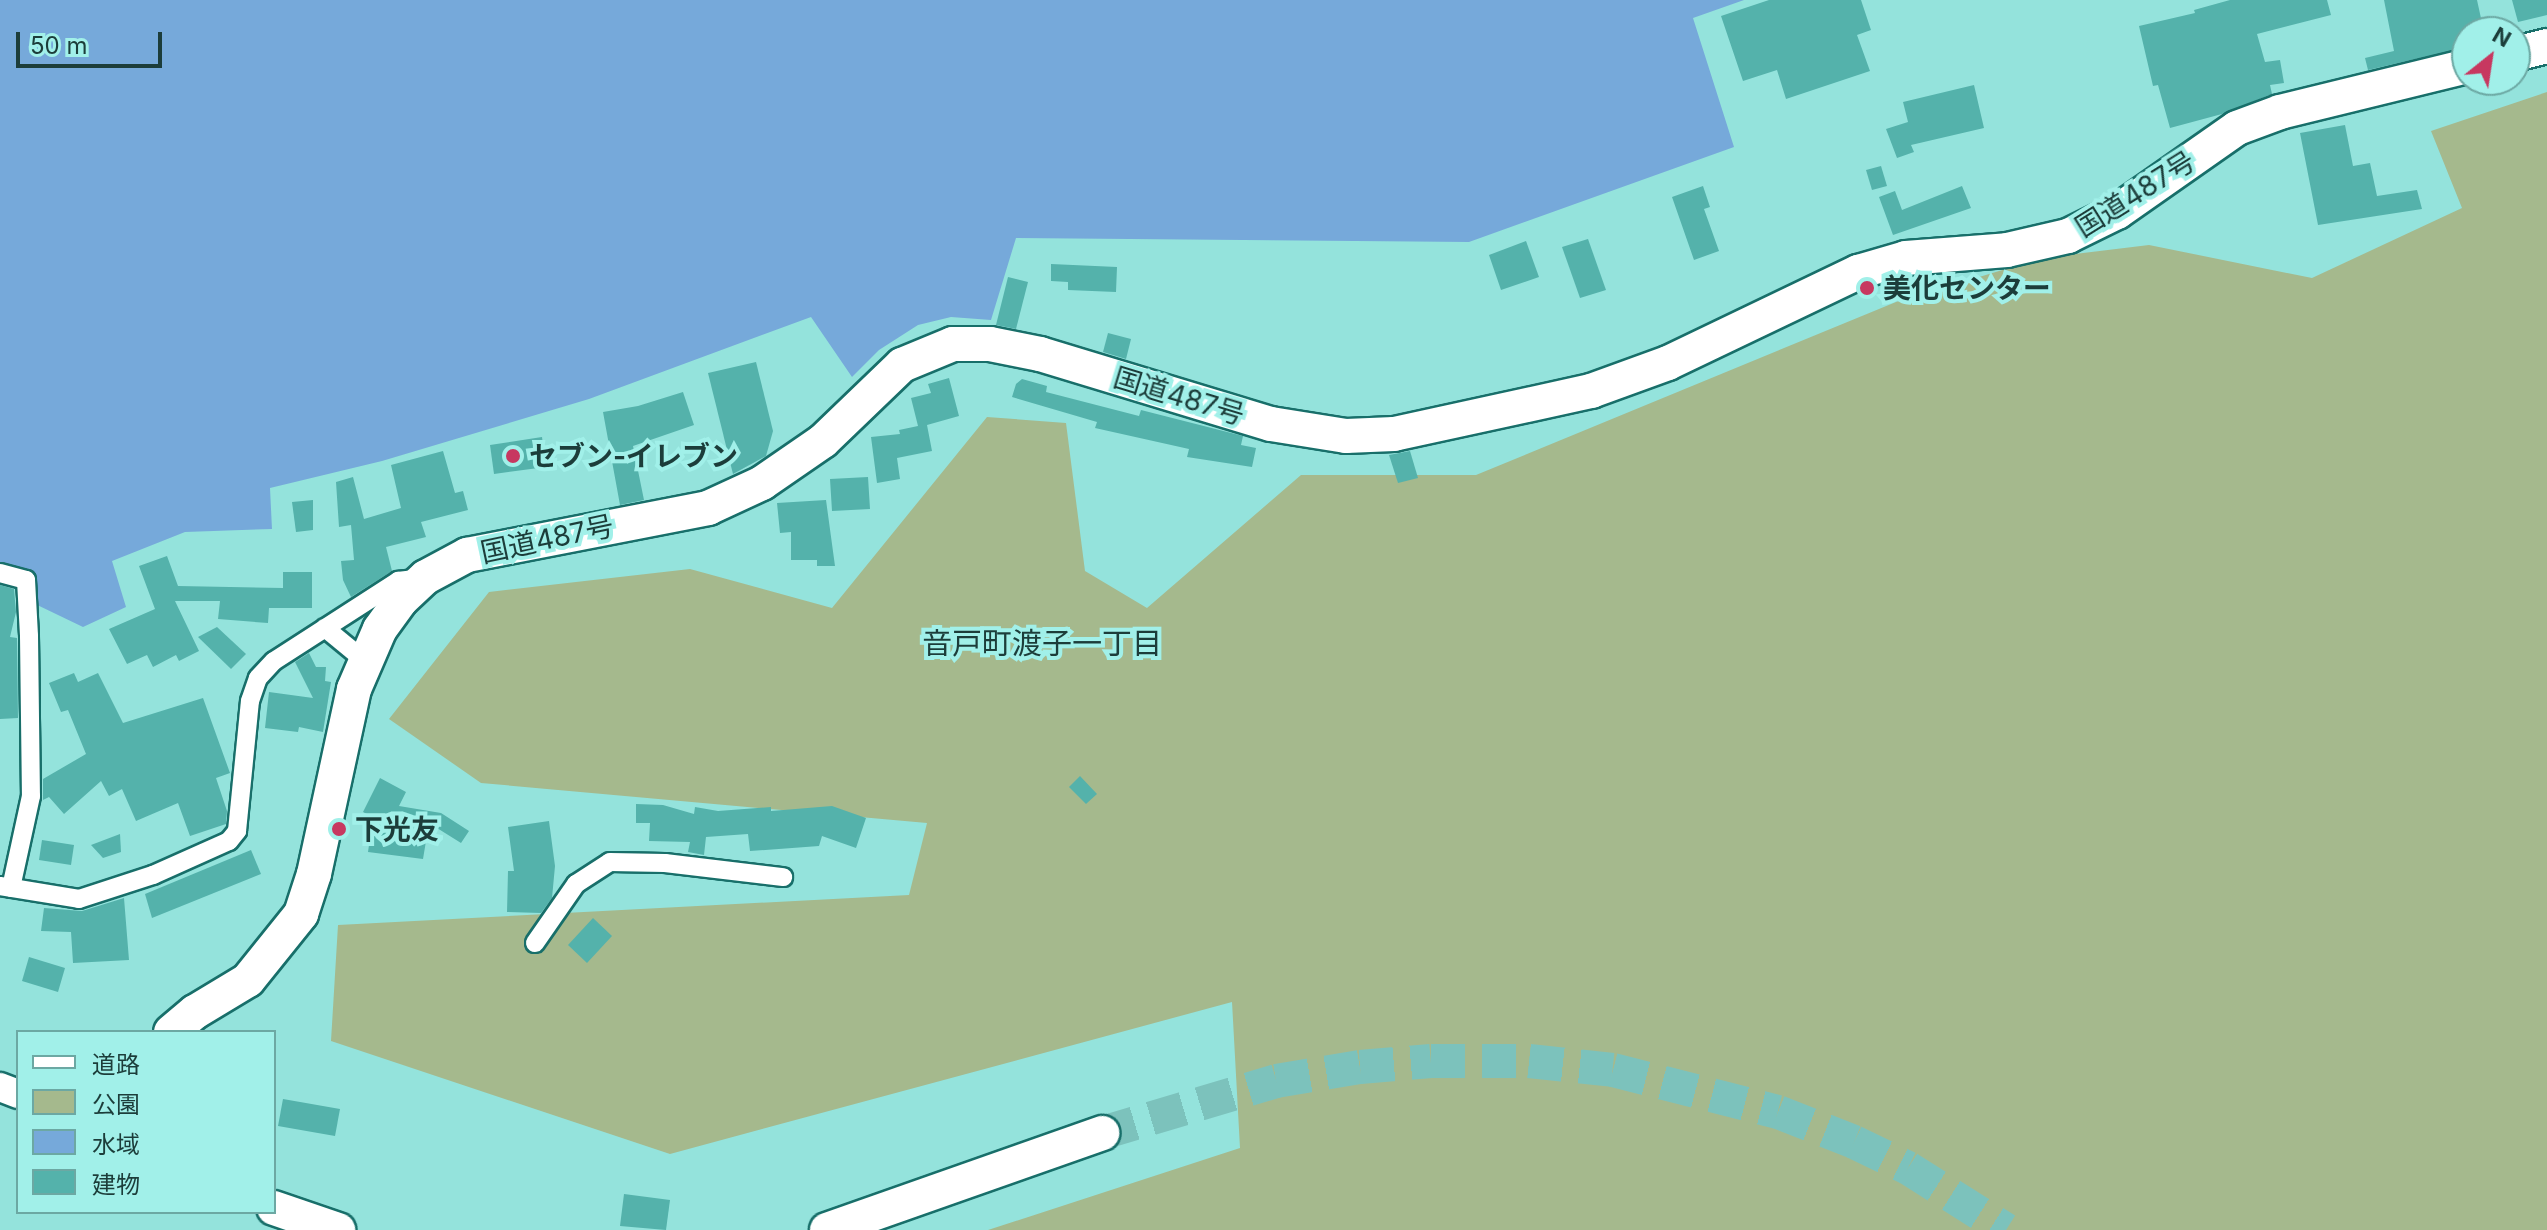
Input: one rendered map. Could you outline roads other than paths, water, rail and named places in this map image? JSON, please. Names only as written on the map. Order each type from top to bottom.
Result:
[{"type":"highway","name":"国道487号","points":[[173,1030],[195,1012],[248,980],[301,914],[314,874],[354,689],[380,629],[400,601],[426,577],[467,555],[708,508],[762,483],[823,441],[902,365],[953,344],[990,344],[1040,354],[1271,424],[1346,436],[1394,434],[1591,391],[1668,363],[1858,272],[1906,258],[2007,250],[2068,236],[2117,212],[2237,128],[2280,112],[2451,70]]},
{"type":"highway","points":[[827,1230],[1102,1133]]},
{"type":"highway","points":[[276,1209],[338,1230]]},
{"type":"street","points":[[0,573],[26,580],[29,636],[31,796],[6,887],[79,899],[153,875],[229,841],[237,831],[250,701],[258,678],[274,661],[398,581],[426,577]]},
{"type":"street","points":[[325,628],[365,661]]},
{"type":"street","points":[[535,943],[576,884],[610,862],[665,863],[783,877]]},
{"type":"water","points":[[0,0],[1744,0],[1693,18],[1734,147],[1469,242],[1016,238],[991,320],[951,317],[918,325],[879,350],[852,377],[811,317],[589,399],[382,461],[270,488],[272,529],[185,532],[112,561],[126,607],[83,627],[31,602],[30,571],[0,564]]},
{"type":"tunnel","points":[[1102,1133],[1276,1081],[1360,1067],[1431,1061],[1529,1061],[1613,1070],[1778,1112],[1854,1142],[1908,1168],[2006,1230]]},
{"type":"place","name":"美化センター","points":[[1867,288]]},
{"type":"place","name":"セブン-イレブン","points":[[513,456]]},
{"type":"place","name":"下光友","points":[[339,829]]},
{"type":"district","name":"音戸町渡子一丁目","points":[[1042,643]]}]
